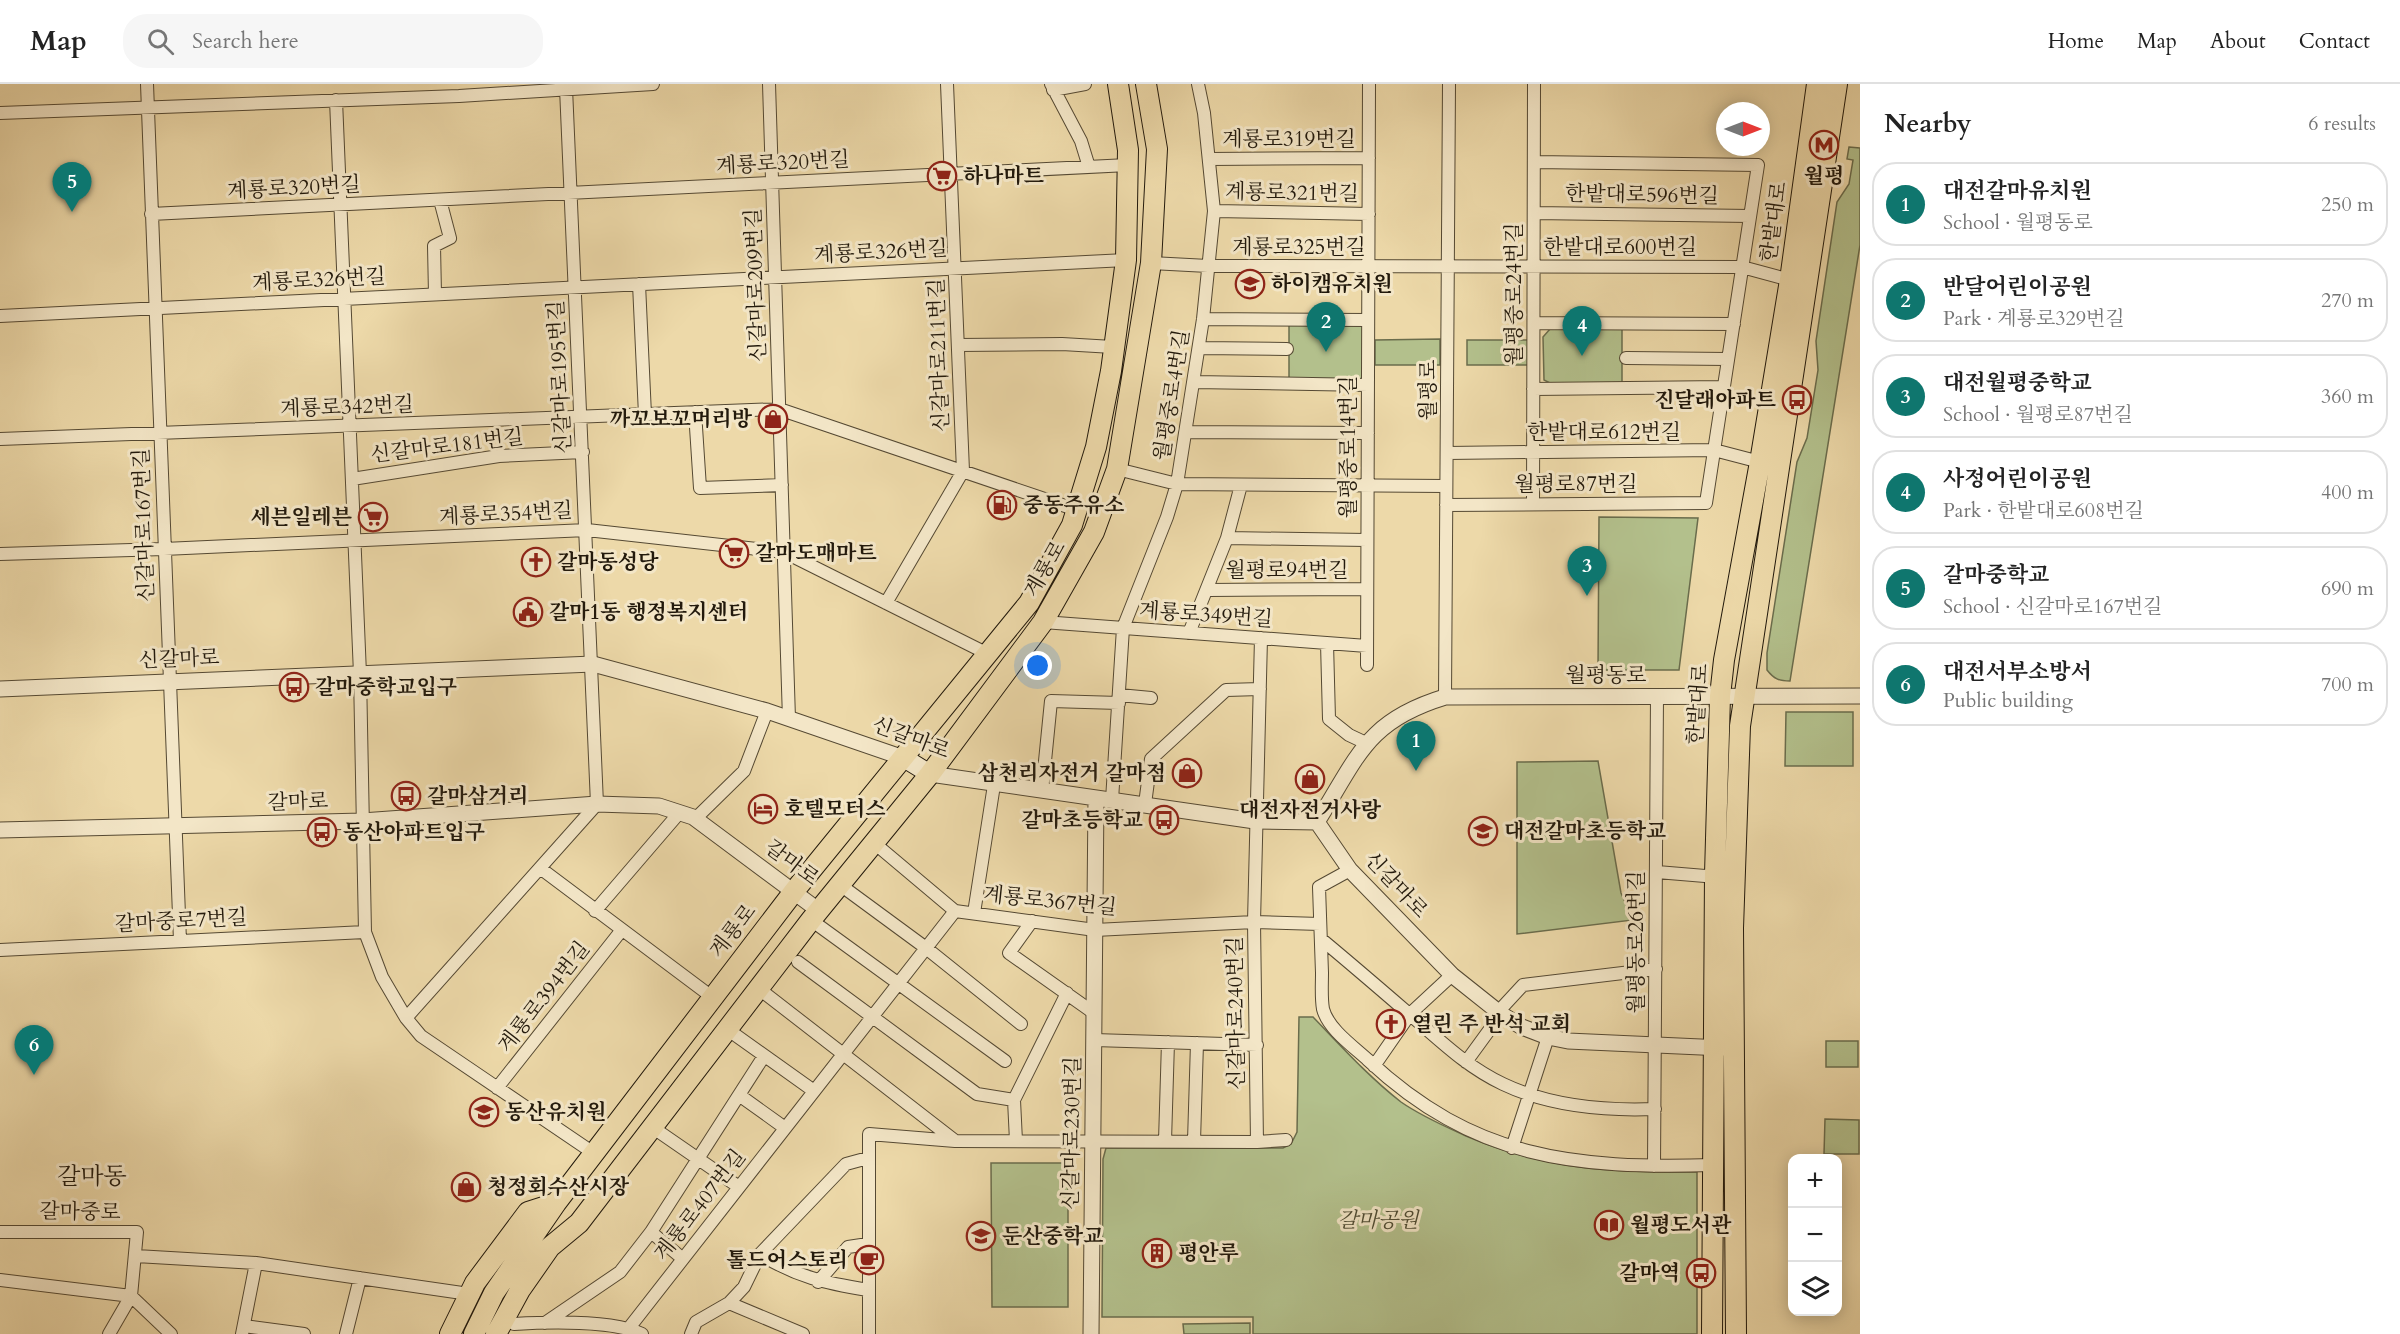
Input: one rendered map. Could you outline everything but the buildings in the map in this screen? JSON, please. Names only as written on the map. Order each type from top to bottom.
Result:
[{"type":"main road","name":"계룡로","points":[[474,1334],[494,1293],[556,1203],[795,890],[1029,603],[1072,525],[1096,447],[1125,260],[1128,150],[1118,84]]},
{"type":"main road","name":"계룡로","points":[[496,1334],[520,1290],[550,1247],[579,1223],[815,915],[930,774],[1043,622],[1094,532],[1117,469],[1151,263],[1157,149],[1146,84]]},
{"type":"main road","name":"한밭대로","points":[[1712,1334],[1715,874],[1720,696],[1724,660],[1790,280],[1817,84]]},
{"type":"main road","name":"한밭대로","points":[[1736,1334],[1735,819],[1740,726],[1837,84]]},
{"type":"main road","name":"신갈마로","points":[[904,758],[930,774]]},
{"type":"main road","points":[[450,1334],[469,1294],[528,1212],[556,1203]]},
{"type":"main road","points":[[512,1329],[579,1223]]},
{"type":"street","name":"신갈마로167번길","points":[[147,84],[146,107],[180,940]]},
{"type":"street","points":[[0,113],[459,96],[653,84]]},
{"type":"street","name":"신갈마로209번길","points":[[769,84],[789,719]]},
{"type":"street","name":"신갈마로211번길","points":[[947,84],[963,471]]},
{"type":"street","points":[[1085,84],[1055,86],[1081,141],[1089,167]]},
{"type":"street","name":"월평중로4번길","points":[[1112,800],[1124,628],[1167,517],[1177,484],[1203,319],[1214,211],[1204,113],[1198,84]]},
{"type":"street","name":"월평중로14번길","points":[[1366,665],[1369,84]]},
{"type":"street","name":"월평로","points":[[1445,697],[1449,84]]},
{"type":"street","name":"월평중로24번길","points":[[1533,504],[1534,84]]},
{"type":"street","name":"신갈마로195번길","points":[[566,88],[593,664]]},
{"type":"street","name":"신갈마로181번길","points":[[336,100],[360,674]]},
{"type":"street","name":"계룡로319번길","points":[[1209,159],[1369,158]]},
{"type":"street","points":[[1534,162],[1758,165],[1714,450]]},
{"type":"street","name":"계룡로320번길","points":[[151,214],[1128,165]]},
{"type":"street","points":[[435,294],[434,246],[450,238],[440,200]]},
{"type":"street","name":"계룡로321번길","points":[[1214,211],[1369,214]]},
{"type":"street","name":"한밭대로596번길","points":[[1534,213],[1750,216]]},
{"type":"street","name":"계룡로326번길","points":[[0,316],[1125,260]]},
{"type":"street","name":"계룡로325번길","points":[[1151,263],[1208,266],[1448,266]]},
{"type":"street","name":"한밭대로600번길","points":[[1448,266],[1742,267],[1790,280]]},
{"type":"street","points":[[639,284],[645,415]]},
{"type":"street","points":[[1203,319],[1368,320]]},
{"type":"street","points":[[1533,323],[1734,324]]},
{"type":"street","points":[[958,345],[1062,344],[1113,347]]},
{"type":"street","points":[[1199,348],[1287,349]]},
{"type":"street","points":[[1626,358],[1728,359]]},
{"type":"street","points":[[1194,382],[1368,385]]},
{"type":"street","points":[[1533,389],[1724,387]]},
{"type":"street","name":"계룡로342번길","points":[[0,439],[779,409],[1077,510]]},
{"type":"street","points":[[695,412],[700,488],[782,485]]},
{"type":"street","points":[[1187,432],[1368,433]]},
{"type":"street","name":"한밭대로612번길","points":[[1447,453],[1714,450],[1760,462]]},
{"type":"street","name":"월평로87번길","points":[[1446,505],[1706,503],[1714,450]]},
{"type":"street","name":"신갈마로181번길","points":[[352,479],[499,456],[583,452]]},
{"type":"street","points":[[1117,469],[1177,484],[1446,486]]},
{"type":"street","points":[[886,603],[963,471]]},
{"type":"street","points":[[1189,633],[1227,538],[1241,485]]},
{"type":"street","name":"계룡로354번길","points":[[0,554],[587,530],[784,552],[988,654]]},
{"type":"street","points":[[1227,538],[1367,540]]},
{"type":"street","name":"월평로94번길","points":[[1208,590],[1367,590]]},
{"type":"street","name":"계룡로349번길","points":[[1043,622],[1366,646]]},
{"type":"street","points":[[1255,821],[1261,638]]},
{"type":"street","points":[[1327,643],[1329,719],[1349,735],[1366,743]]},
{"type":"street","points":[[406,1018],[597,804],[593,664]]},
{"type":"street","name":"신갈마로","points":[[0,689],[593,664],[767,711],[904,758]]},
{"type":"street","points":[[360,674],[365,932],[382,977],[406,1018],[421,1036],[595,1154]]},
{"type":"street","points":[[1145,804],[1151,759],[1226,690],[1260,689]]},
{"type":"street","name":"월평동로26번길","points":[[1654,1166],[1657,696]]},
{"type":"street","name":"월평동로","points":[[1317,822],[1366,743],[1396,716],[1414,706],[1445,697],[1860,696]]},
{"type":"street","points":[[1042,791],[1051,701],[1151,698]]},
{"type":"street","points":[[695,819],[744,771],[767,711]]},
{"type":"street","name":"신갈마로","points":[[930,774],[1255,821],[1317,822],[1350,870],[1452,975],[1500,1013],[1522,1027],[1548,1037],[1601,1043],[1734,1049]]},
{"type":"street","points":[[974,913],[994,785]]},
{"type":"street","name":"신갈마로230번길","points":[[1091,1334],[1096,798]]},
{"type":"street","name":"갈마로","points":[[0,830],[362,821],[597,804],[659,806],[695,819],[795,890],[815,915]]},
{"type":"street","points":[[595,911],[680,812]]},
{"type":"street","name":"신갈마로240번길","points":[[1255,821],[1257,1142]]},
{"type":"street","name":"계룡로367번길","points":[[873,842],[955,910],[1095,930],[1254,922],[1320,924]]},
{"type":"street","points":[[540,868],[621,931],[712,997]]},
{"type":"street","points":[[1350,870],[1319,886],[1323,1011],[1338,1033],[1401,1091],[1452,1123],[1512,1148],[1580,1163],[1654,1166],[1713,1165]]},
{"type":"street","points":[[1656,872],[1705,876],[1715,874]]},
{"type":"street","points":[[839,885],[926,948],[1021,1024]]},
{"type":"street","name":"계룡로407번길","points":[[629,1328],[955,910]]},
{"type":"street","points":[[815,915],[898,984],[1005,1061]]},
{"type":"street","points":[[1032,921],[1009,953],[1094,1012]]},
{"type":"street","name":"계룡로394번길","points":[[497,1088],[621,931]]},
{"type":"street","name":"갈마중로7번길","points":[[0,950],[365,932]]},
{"type":"street","points":[[1321,939],[1410,1014],[1445,1048],[1502,1084],[1592,1108],[1655,1109]]},
{"type":"street","points":[[798,962],[977,1094],[1014,1100]]},
{"type":"street","points":[[1467,1062],[1500,1013],[1523,985],[1656,969]]},
{"type":"street","points":[[1374,1066],[1410,1014],[1452,975]]},
{"type":"street","points":[[758,988],[955,1141]]},
{"type":"street","points":[[1016,1141],[1014,1100],[1067,993]]},
{"type":"street","points":[[727,1029],[814,1091]]},
{"type":"street","points":[[1512,1148],[1548,1037]]},
{"type":"street","name":"신갈마로230번길","points":[[1094,1040],[1257,1045]]},
{"type":"street","points":[[1165,1142],[1168,1042]]},
{"type":"street","name":"신갈마로240번길","points":[[1194,1142],[1197,1043]]},
{"type":"street","points":[[545,1323],[620,1272],[651,1232],[764,1056]]},
{"type":"street","points":[[739,1095],[785,1128]]},
{"type":"street","points":[[652,1127],[739,1187]]},
{"type":"street","points":[[868,1334],[869,1134],[955,1141],[1257,1142],[1286,1140]]},
{"type":"street","points":[[691,1334],[696,1322],[729,1303],[744,1287],[760,1254],[846,1164],[868,1158]]},
{"type":"street","name":"갈마중로","points":[[0,1232],[136,1232],[136,1256]]},
{"type":"street","points":[[651,1232],[682,1259]]},
{"type":"street","points":[[818,1282],[848,1247],[868,1244]]},
{"type":"street","points":[[760,1254],[785,1269],[818,1282],[868,1290]]},
{"type":"street","points":[[109,1334],[131,1296],[136,1256],[256,1263],[469,1294]]},
{"type":"street","points":[[256,1263],[243,1330],[304,1334]]},
{"type":"street","points":[[346,1334],[360,1278]]},
{"type":"street","points":[[0,1280],[131,1296],[171,1334]]},
{"type":"street","points":[[729,1303],[803,1334]]},
{"type":"street","points":[[512,1329],[545,1323],[629,1328],[642,1334]]},
{"type":"green space","points":[[1849,147],[1860,148],[1860,245],[1790,681],[1783,681],[1774,677],[1767,670],[1767,653],[1797,462],[1807,438],[1818,370],[1816,341],[1837,202],[1849,184],[1853,160],[1847,159]]},
{"type":"green space","points":[[1289,322],[1364,323],[1364,382],[1289,381]]},
{"type":"green space","points":[[1550,329],[1622,329],[1622,384],[1550,383],[1544,380],[1543,337]]},
{"type":"green space","points":[[1440,339],[1440,365],[1375,365],[1375,340]]},
{"type":"green space","points":[[1467,340],[1530,340],[1530,365],[1467,365]]},
{"type":"green space","points":[[1599,517],[1698,518],[1679,670],[1598,670]]},
{"type":"green space","points":[[1786,712],[1853,712],[1853,766],[1785,766]]},
{"type":"green space","points":[[1598,761],[1621,893],[1633,920],[1517,934],[1517,762]]},
{"type":"green space","name":"갈마공원","points":[[1299,1017],[1313,1017],[1366,1072],[1401,1102],[1466,1136],[1495,1147],[1552,1163],[1636,1172],[1697,1172],[1697,1334],[1253,1334],[1253,1317],[1102,1317],[1103,1159],[1106,1148],[1283,1148],[1291,1144],[1297,1132]]},
{"type":"green space","points":[[1826,1041],[1858,1041],[1858,1067],[1826,1067]]},
{"type":"green space","points":[[1825,1119],[1859,1120],[1859,1154],[1824,1154]]},
{"type":"green space","points":[[991,1163],[1068,1163],[1068,1307],[992,1307]]},
{"type":"green space","points":[[1250,1323],[1250,1334],[1184,1334],[1183,1324]]},
{"type":"place","name":"월평","points":[[1824,145]]},
{"type":"place","name":"하나마트","points":[[942,176]]},
{"type":"place","name":"갈마중학교","points":[[72,212]]},
{"type":"place","name":"하이캠유치원","points":[[1250,284]]},
{"type":"place","name":"반달어린이공원","points":[[1326,352]]},
{"type":"place","name":"사정어린이공원","points":[[1582,356]]},
{"type":"place","name":"진달래아파트","points":[[1797,400]]},
{"type":"place","name":"까꼬보꼬머리방","points":[[773,419]]},
{"type":"place","name":"중동주유소","points":[[1002,505]]},
{"type":"place","name":"세븐일레븐","points":[[373,517]]},
{"type":"place","name":"갈마도매마트","points":[[734,553]]},
{"type":"place","name":"갈마동성당","points":[[536,562]]},
{"type":"place","name":"대전월평중학교","points":[[1587,596]]},
{"type":"place","name":"갈마1동 행정복지센터","points":[[528,612]]},
{"type":"place","name":"갈마중학교입구","points":[[294,687]]},
{"type":"place","name":"대전갈마유치원","points":[[1416,771]]},
{"type":"place","name":"삼천리자전거 갈마점","points":[[1187,773]]},
{"type":"place","name":"대전자전거사랑","points":[[1310,779]]},
{"type":"place","name":"갈마삼거리","points":[[406,796]]},
{"type":"place","name":"호텔모터스","points":[[763,809]]},
{"type":"place","name":"갈마초등학교","points":[[1164,820]]},
{"type":"place","name":"대전갈마초등학교","points":[[1483,831]]},
{"type":"place","name":"동산아파트입구","points":[[322,832]]},
{"type":"place","name":"열린 주 반석 교회","points":[[1391,1024]]},
{"type":"place","name":"대전서부소방서","points":[[34,1075]]},
{"type":"place","name":"동산유치원","points":[[484,1112]]},
{"type":"place","name":"청정회수산시장","points":[[466,1187]]},
{"type":"place","name":"월평도서관","points":[[1609,1225]]},
{"type":"place","name":"둔산중학교","points":[[981,1236]]},
{"type":"place","name":"평안루","points":[[1157,1253]]},
{"type":"place","name":"톨드어스토리","points":[[869,1260]]},
{"type":"place","name":"갈마역","points":[[1701,1273]]},
{"type":"district","name":"갈마동","points":[[92,1176]]}]
